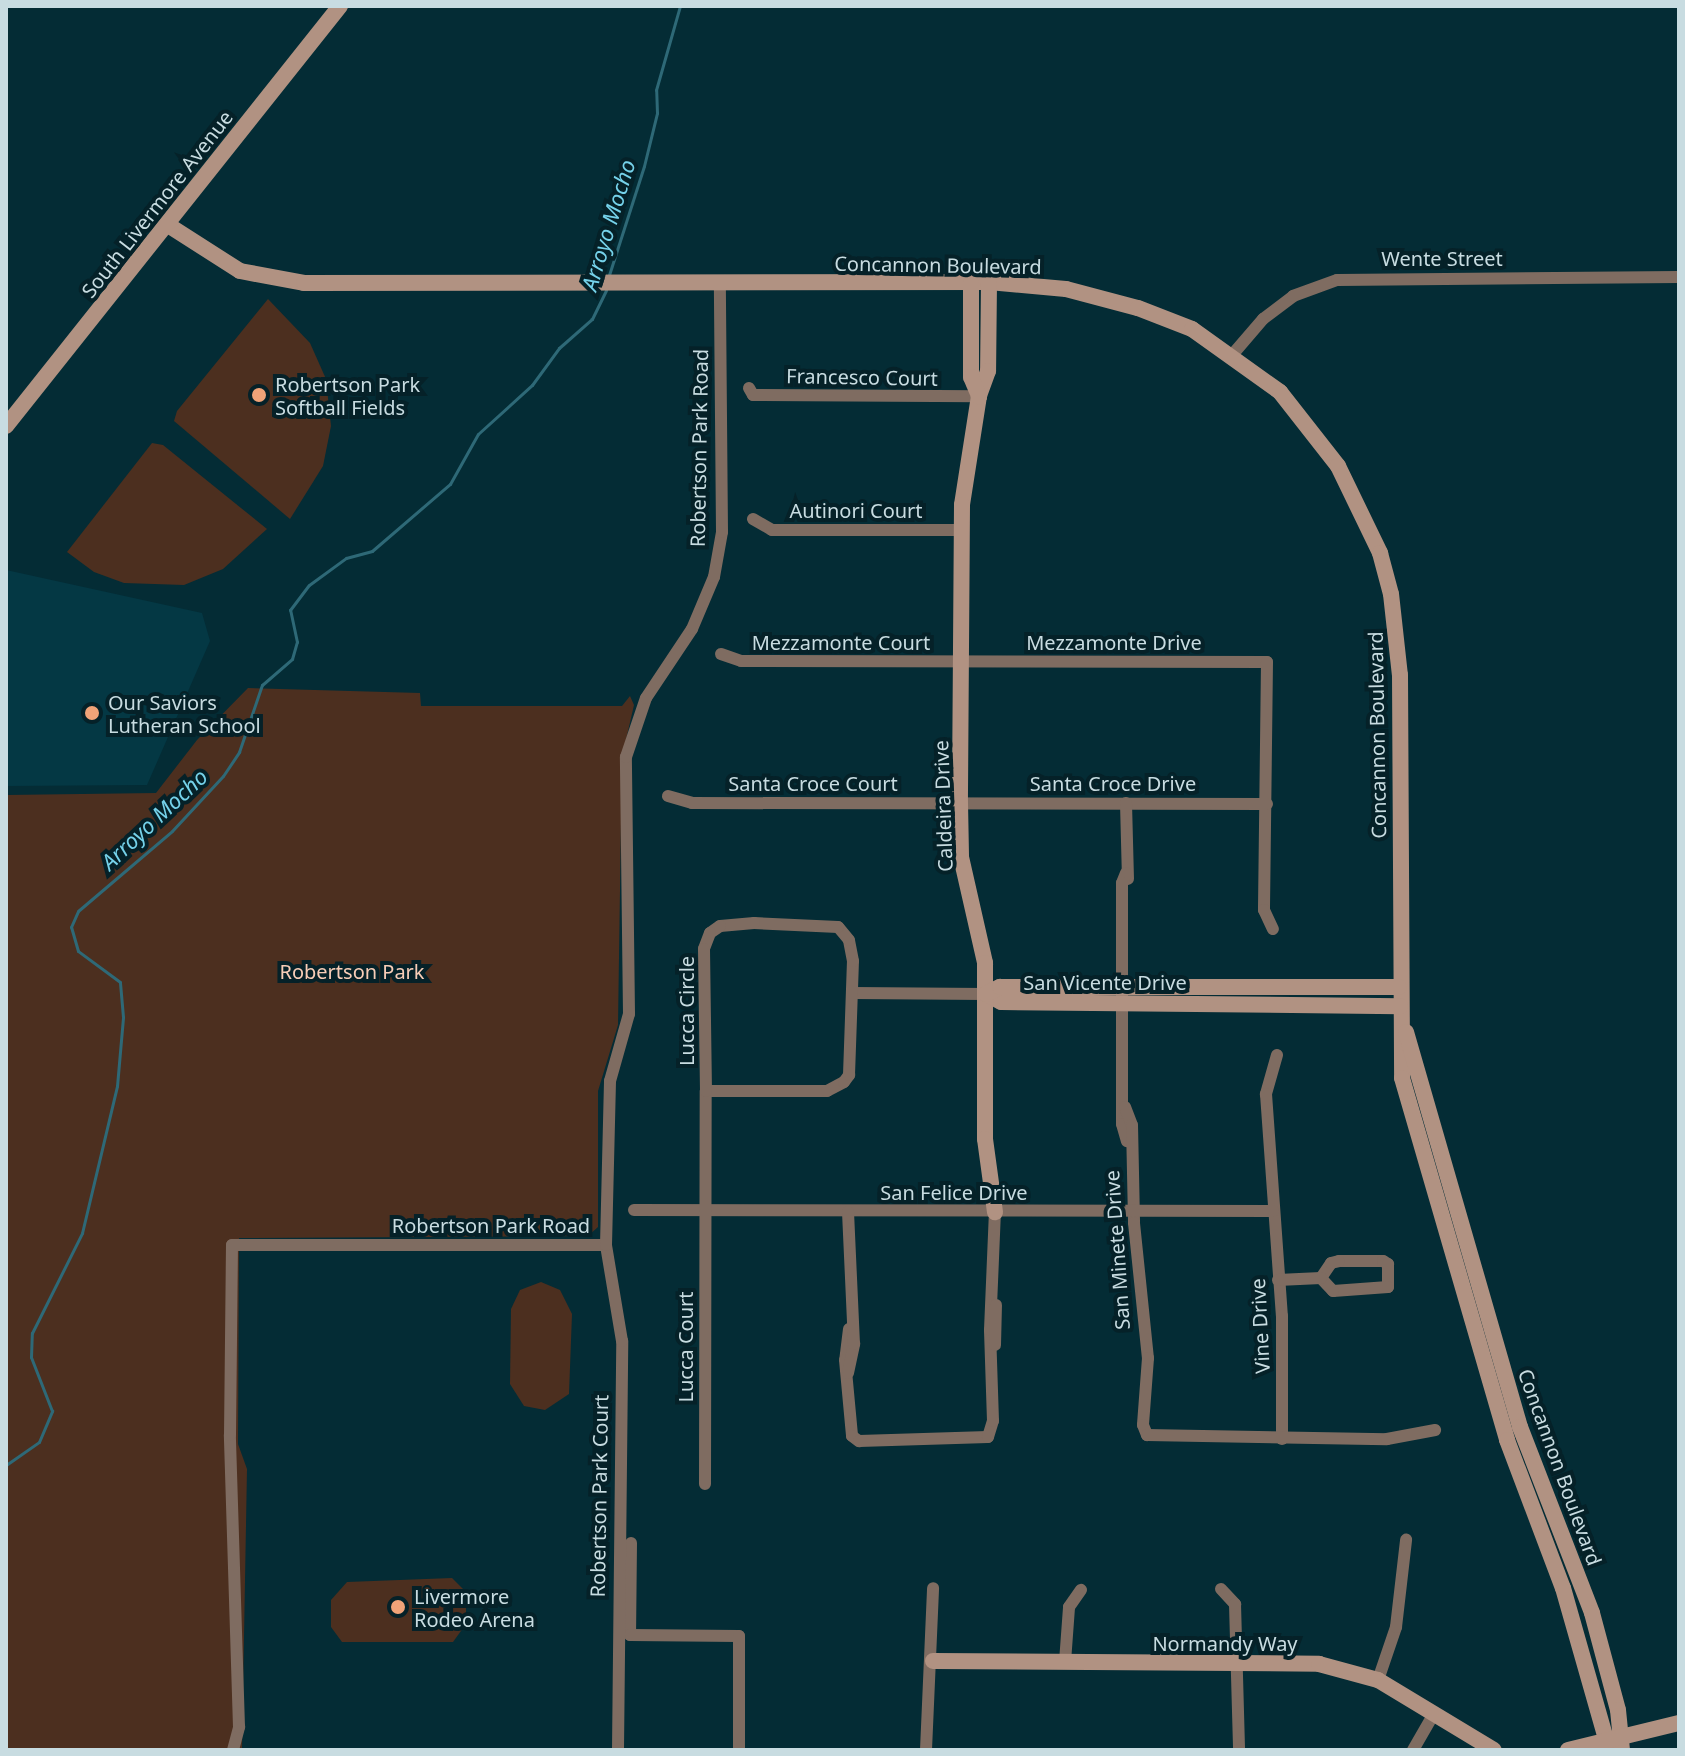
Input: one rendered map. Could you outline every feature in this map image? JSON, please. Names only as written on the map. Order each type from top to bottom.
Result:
[{"type":"main road","name":"South Livermore Avenue","points":[[6,426],[340,6]]},
{"type":"main road","name":"Concannon Boulevard","points":[[168,225],[209,256],[269,280],[577,284],[989,282],[1093,294],[1166,317],[1233,354],[1280,392],[1338,466],[1380,553],[1391,594],[1400,675],[1401,1010],[1520,1427],[1592,1613],[1615,1744]]},
{"type":"main road","name":"Caldeira Drive","points":[[989,282],[988,371],[979,396],[961,530],[960,803],[961,857],[981,929],[986,994],[985,1139],[995,1212]]},
{"type":"main road","name":"Caldeira Drive","points":[[971,283],[971,377],[979,396]]},
{"type":"main road","name":"San Vicente Drive","points":[[986,994],[1001,1002],[1126,994],[1399,987]]},
{"type":"main road","name":"San Vicente Drive","points":[[1126,994],[1401,1010]]},
{"type":"main road","name":"Normandy Way","points":[[933,1661],[1319,1664],[1378,1680],[1432,1717],[1494,1750]]},
{"type":"main road","points":[[1568,1750],[1615,1744],[1679,1723]]},
{"type":"street","name":"Wente Street","points":[[1233,354],[1263,319],[1293,296],[1337,280],[1679,277]]},
{"type":"street","name":"Robertson Park Road","points":[[233,1750],[239,1727],[230,1435],[232,1245],[606,1245],[610,1081],[629,1014],[626,757],[646,698],[692,629],[714,577],[722,532],[720,284]]},
{"type":"street","name":"Francesco Court","points":[[749,388],[753,395],[979,396]]},
{"type":"street","name":"Autinori Court","points":[[753,519],[772,530],[961,530]]},
{"type":"street","name":"Mezzamonte Court","points":[[721,654],[741,661],[962,663]]},
{"type":"street","name":"Mezzamonte Drive","points":[[962,663],[1267,662],[1267,804]]},
{"type":"street","name":"Santa Croce Court","points":[[668,796],[692,803],[960,803]]},
{"type":"street","name":"Santa Croce Drive","points":[[960,803],[1267,804]]},
{"type":"street","name":"San Minete Drive","points":[[1126,803],[1126,873],[1122,883],[1125,905],[1125,1107],[1132,1125],[1133,1210],[1144,1344],[1139,1359],[1144,1373],[1147,1435],[1282,1439]]},
{"type":"street","points":[[1267,804],[1264,910],[1273,929]]},
{"type":"street","name":"Lucca Circle","points":[[706,1091],[837,1088],[849,1075],[852,951],[838,927],[754,923],[714,929],[704,949],[706,1210]]},
{"type":"street","points":[[852,993],[986,994]]},
{"type":"street","name":"Vine Drive","points":[[1277,1055],[1266,1094],[1278,1280],[1282,1439]]},
{"type":"street","name":"San Felice Drive","points":[[634,1210],[1273,1211]]},
{"type":"street","name":"Lucca Court","points":[[705,1484],[706,1210]]},
{"type":"street","points":[[848,1212],[848,1430],[859,1441],[980,1441],[992,1431],[994,1349],[999,1331],[994,1298],[995,1212]]},
{"type":"street","name":"Robertson Park Court","points":[[606,1245],[622,1341],[618,1750]]},
{"type":"street","points":[[1278,1280],[1321,1278],[1333,1291],[1383,1290],[1388,1264],[1339,1261],[1331,1263],[1321,1278]]},
{"type":"street","points":[[1282,1439],[1395,1439],[1435,1430]]},
{"type":"street","points":[[1378,1680],[1396,1627],[1406,1540]]},
{"type":"street","points":[[631,1543],[630,1635],[739,1636],[739,1750]]},
{"type":"street","points":[[926,1750],[933,1661],[933,1588]]},
{"type":"street","points":[[1221,1589],[1235,1604],[1239,1750]]},
{"type":"street","points":[[1065,1662],[1069,1607],[1081,1590]]},
{"type":"street","points":[[1413,1750],[1432,1717]]},
{"type":"shaded area","name":"Our Saviors Lutheran School","points":[[6,570],[202,613],[210,641],[147,785],[6,786]]},
{"type":"green space","name":"Robertson Park Softball Fields","points":[[268,299],[310,343],[326,379],[331,426],[323,466],[290,519],[174,421],[177,411]]},
{"type":"green space","points":[[152,443],[163,445],[267,529],[223,569],[184,585],[124,583],[94,572],[67,552]]},
{"type":"green space","name":"Robertson Park","points":[[248,688],[420,693],[421,706],[622,706],[630,696],[634,705],[622,757],[618,1025],[598,1091],[598,1227],[588,1236],[239,1238],[238,1444],[247,1469],[242,1750],[6,1750],[6,795],[156,793],[197,740]]},
{"type":"green space","points":[[541,1282],[560,1290],[572,1314],[569,1394],[545,1410],[524,1406],[510,1384],[511,1309],[520,1290]]},
{"type":"green space","name":"Livermore Rodeo Arena","points":[[452,1578],[466,1592],[466,1624],[453,1642],[342,1642],[331,1627],[331,1600],[347,1582]]},
{"type":"waterway","name":"Arroyo Mocho","points":[[609,275],[644,166],[657,113],[656,90],[680,6]]},
{"type":"waterway","name":"Arroyo Mocho","points":[[6,1465],[39,1442],[52,1411],[31,1357],[32,1333],[82,1233],[117,1086],[123,1017],[120,982],[78,951],[71,927],[78,911],[172,831],[223,776],[239,752],[262,685],[292,659],[297,642],[290,610],[309,585],[346,558],[372,551],[450,484],[478,434],[532,385],[559,348],[592,319],[606,290]]},
{"type":"place","name":"Robertson Park Softball Fields","points":[[259,395]]},
{"type":"place","name":"Our Saviors Lutheran School","points":[[92,713]]},
{"type":"place","name":"Livermore Rodeo Arena","points":[[398,1607]]}]
